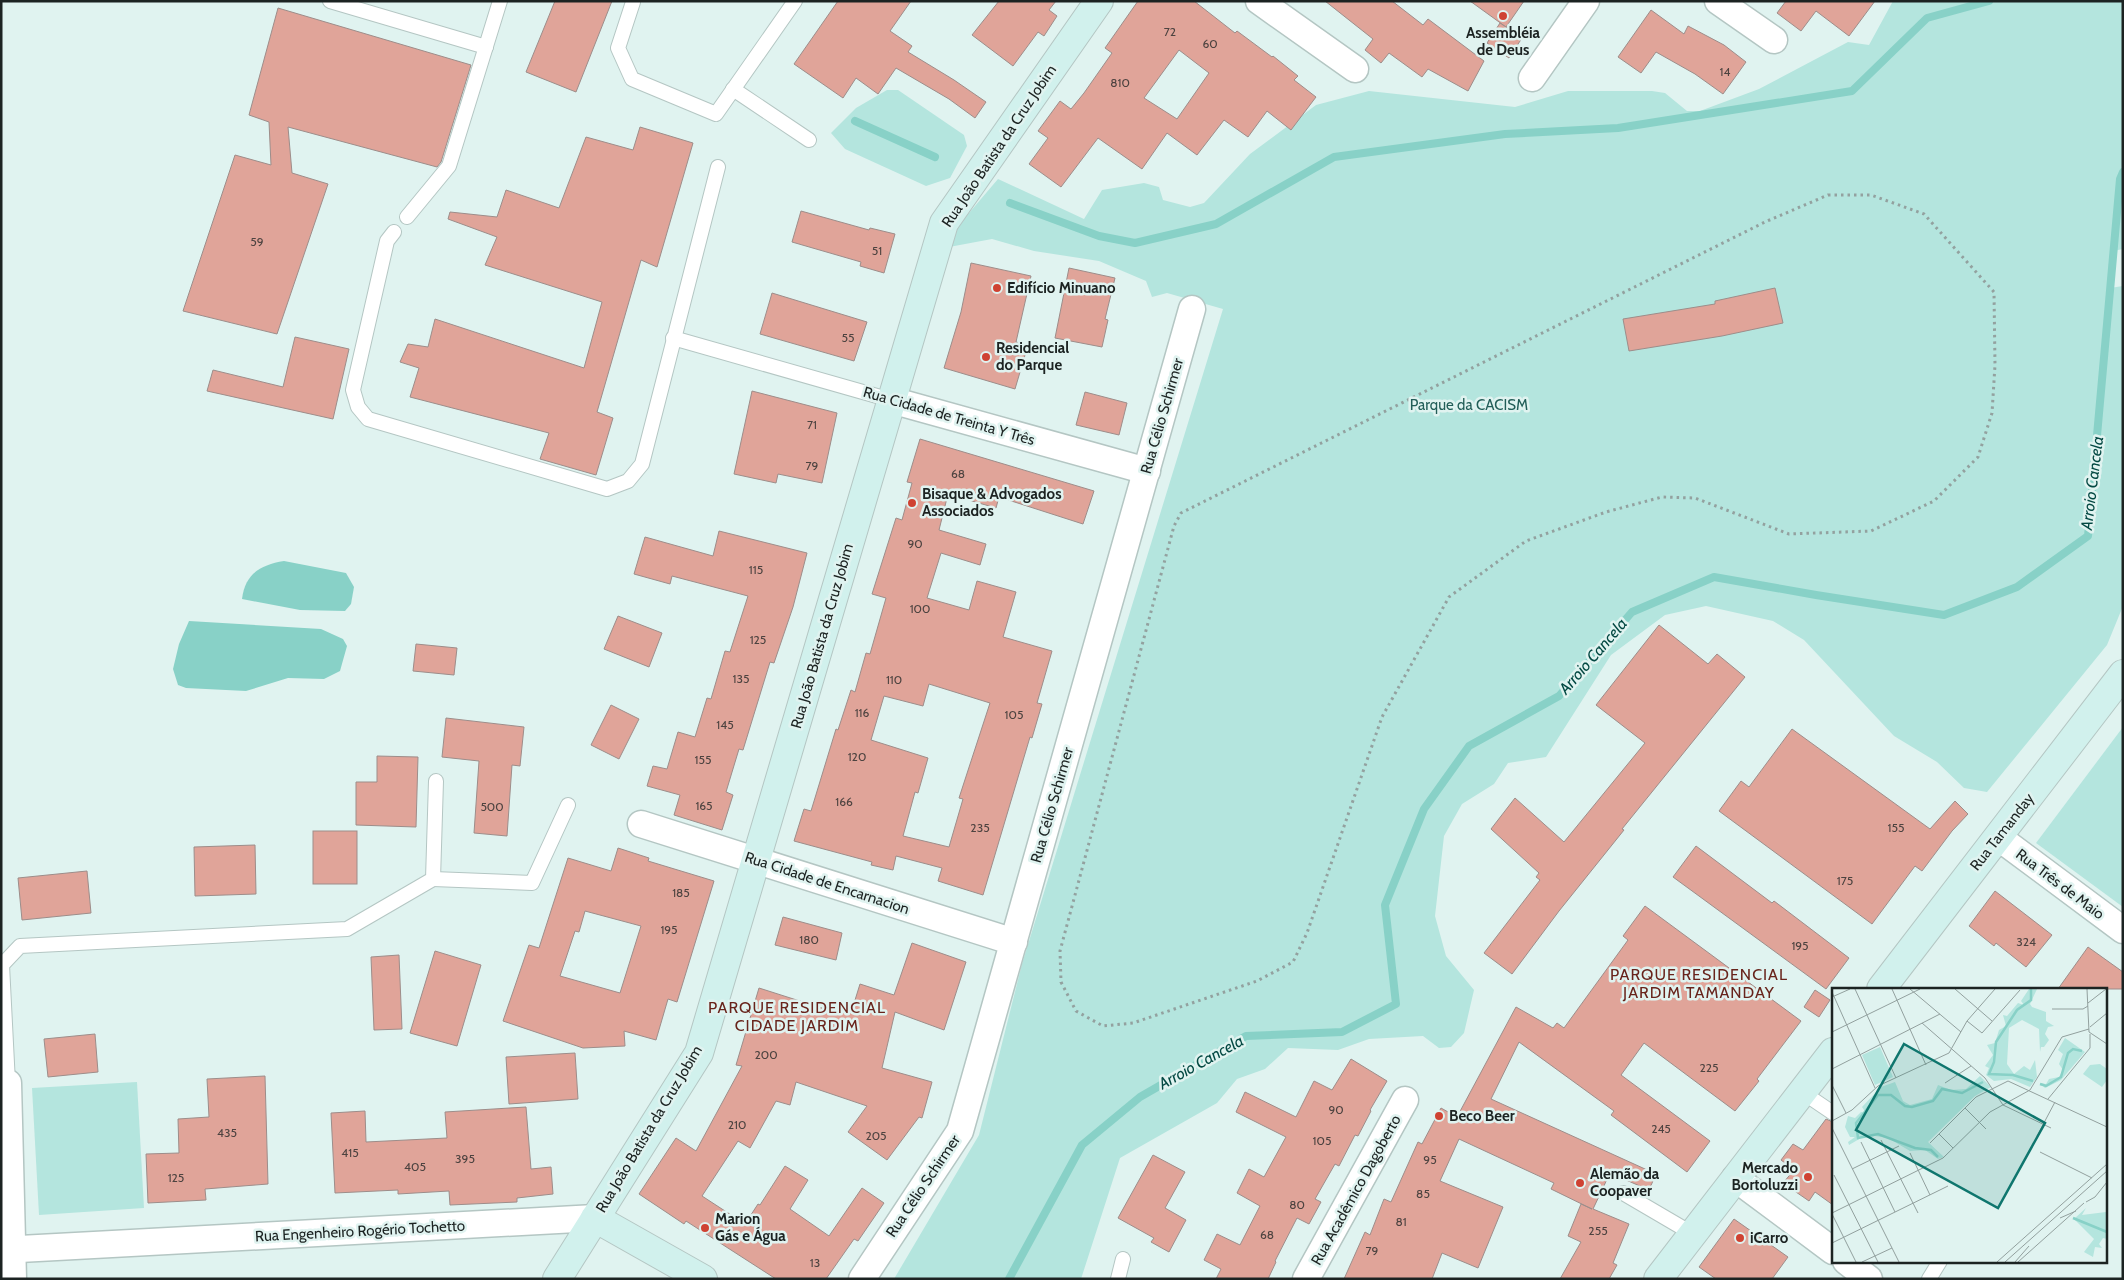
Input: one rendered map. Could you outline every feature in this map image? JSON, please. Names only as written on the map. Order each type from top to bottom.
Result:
[{"type":"street","name":"Rua João Batista da Cruz Jobim","points":[[557,1279],[699,1053],[944,223],[1099,1]]},
{"type":"street","points":[[1259,1],[1355,69]]},
{"type":"street","points":[[1532,78],[1586,1]]},
{"type":"street","points":[[1718,1],[1774,40]]},
{"type":"street","name":"Rua Célio Schirmer","points":[[862,1279],[960,1131],[1192,309]]},
{"type":"street","name":"Rua Cidade de Treinta Y Três","points":[[891,400],[1147,471]]},
{"type":"street","name":"Rua Tamanday","points":[[1882,988],[2123,674]]},
{"type":"street","name":"Rua Cidade de Encarnacion","points":[[641,824],[1014,942]]},
{"type":"street","name":"Rua Três de Maio","points":[[1998,837],[2123,930]]},
{"type":"street","points":[[1658,1279],[1832,1053]]},
{"type":"street","points":[[8,1083],[7,1250],[13,1279]]},
{"type":"street","name":"Rua Acadêmico Dagoberto","points":[[1306,1279],[1405,1100]]},
{"type":"street","points":[[1735,1178],[1832,1250]]},
{"type":"street","points":[[595,1218],[703,1279]]},
{"type":"street","name":"Rua Engenheiro Rogério Tochetto","points":[[7,1250],[595,1218]]},
{"type":"street","points":[[1847,1262],[1869,1279]]},
{"type":"lane","points":[[330,1],[486,47]]},
{"type":"lane","points":[[407,217],[450,166],[500,1]]},
{"type":"lane","points":[[633,2],[618,48],[632,79],[716,114],[795,1]]},
{"type":"lane","points":[[733,89],[809,140]]},
{"type":"lane","points":[[394,232],[387,241],[353,390],[358,407],[368,419],[607,489],[628,481],[642,464],[718,167]]},
{"type":"lane","name":"Rua Cidade de Treinta Y Três","points":[[673,338],[891,400]]},
{"type":"lane","points":[[433,879],[436,781]]},
{"type":"lane","points":[[8,1083],[2,965],[20,946],[347,929],[433,879],[532,883],[568,805]]},
{"type":"lane","points":[[1802,1092],[1832,1112]]},
{"type":"lane","points":[[1623,1192],[1692,1234]]},
{"type":"lane","points":[[1118,1279],[1123,1259]]},
{"type":"lane","points":[[1929,1279],[1939,1262]]},
{"type":"path","points":[[1828,195],[1871,195],[1924,214],[1994,292],[1995,365],[1992,413],[1978,457],[1934,502],[1871,531],[1789,534],[1695,498],[1662,497],[1606,512],[1526,541],[1450,597],[1382,717],[1307,933],[1293,962],[1257,981],[1133,1023],[1103,1026],[1076,1011],[1060,982],[1060,951],[1174,526],[1181,514],[1765,222],[1828,195]]},
{"type":"green space","name":"Parque da CACISM","points":[[1893,1],[2123,1],[2123,249],[2113,251],[2110,288],[2123,286],[2123,606],[2107,645],[1987,792],[1964,788],[1937,762],[1894,736],[1804,640],[1773,621],[1706,606],[1665,615],[1611,655],[1546,757],[1508,763],[1494,784],[1462,804],[1444,836],[1435,916],[1446,956],[1474,990],[1464,1033],[1451,1047],[1439,1048],[1423,1036],[1369,1039],[1338,1050],[1288,1048],[1265,1069],[1237,1079],[1217,1103],[1120,1158],[1081,1279],[894,1279],[979,1135],[1022,964],[1223,309],[1167,293],[1152,297],[1146,281],[1099,261],[1034,251],[992,239],[949,247],[952,233],[998,179],[1084,219],[1102,190],[1144,183],[1159,187],[1163,200],[1190,207],[1204,203],[1250,154],[1316,105],[1369,91],[1515,107],[1568,91],[1652,91],[1665,93],[1687,111],[1700,111],[1759,89],[1848,42],[1869,45]]},
{"type":"green space","points":[[887,90],[898,90],[964,135],[967,146],[950,178],[926,186],[845,149],[831,133],[856,108]]},
{"type":"green space","points":[[2123,727],[2123,907],[2036,843]]},
{"type":"green space","points":[[137,1082],[144,1208],[39,1215],[32,1088]]},
{"type":"shaded area","points":[[284,561],[346,573],[354,587],[351,604],[345,611],[300,610],[242,599],[246,583],[255,572],[268,565]]},
{"type":"shaded area","points":[[189,621],[321,629],[343,639],[347,646],[340,671],[324,679],[288,678],[246,691],[186,688],[178,685],[173,669],[179,644]]},
{"type":"building","points":[[555,1],[612,1],[576,92],[526,72]]},
{"type":"building","points":[[838,1],[911,1],[890,31],[912,46],[908,52],[986,102],[975,118],[949,99],[896,68],[878,94],[856,78],[843,98],[794,64]]},
{"type":"building","points":[[999,1],[1056,1],[1049,10],[1057,16],[1044,36],[1038,32],[1013,66],[972,35]]},
{"type":"building","points":[[1138,1],[1194,1],[1235,33],[1237,31],[1273,56],[1298,76],[1294,80],[1316,97],[1291,130],[1267,111],[1248,137],[1224,120],[1197,155],[1167,133],[1142,169],[1098,138],[1061,187],[1029,164],[1048,138],[1038,131],[1060,101],[1071,109],[1084,93],[1112,53],[1105,48]],"holes":[[[1179,50],[1209,73],[1177,119],[1144,98]]]},
{"type":"building","points":[[1325,1],[1392,1],[1423,25],[1428,19],[1484,61],[1468,91],[1428,69],[1422,77],[1389,53],[1381,63],[1365,50],[1373,39]]},
{"type":"building","name":"Assembléia de Deus","points":[[1470,1],[1524,1],[1506,27]]},
{"type":"building","points":[[1786,1],[1875,1],[1849,36],[1816,11],[1801,31],[1777,13]]},
{"type":"building","points":[[278,8],[471,65],[441,162],[437,167],[288,127],[292,173],[328,184],[277,334],[183,311],[235,155],[271,165],[269,122],[249,115]]},
{"type":"building","points":[[1651,10],[1684,34],[1688,26],[1724,45],[1746,62],[1723,94],[1695,74],[1656,52],[1641,73],[1618,57]]},
{"type":"building","points":[[1500,23],[1522,38],[1509,58],[1487,43]]},
{"type":"building","points":[[640,127],[693,143],[657,267],[641,260],[597,412],[613,418],[596,475],[540,459],[549,433],[410,397],[419,368],[400,362],[408,344],[428,347],[435,319],[584,368],[602,302],[485,265],[497,237],[448,219],[450,212],[497,217],[506,190],[559,208],[586,137],[633,150]]},
{"type":"building","points":[[801,211],[869,230],[870,228],[895,234],[884,273],[860,266],[861,262],[792,242]]},
{"type":"building","points":[[971,263],[1031,276],[1016,342],[1028,345],[1015,389],[944,368],[961,312]]},
{"type":"building","points":[[1069,268],[1115,278],[1105,319],[1108,320],[1102,347],[1055,338]]},
{"type":"building","points":[[1775,288],[1783,323],[1722,336],[1629,351],[1623,319],[1715,304],[1715,301]]},
{"type":"building","points":[[772,293],[867,322],[854,361],[760,334]]},
{"type":"building","points":[[295,337],[349,349],[333,419],[207,391],[213,370],[283,387]]},
{"type":"building","points":[[752,391],[837,413],[822,483],[778,474],[776,483],[734,474]]},
{"type":"building","points":[[1085,392],[1127,403],[1119,435],[1076,425]]},
{"type":"building","points":[[920,439],[1094,491],[1083,524],[999,497],[996,508],[948,494],[939,530],[986,544],[980,565],[941,553],[927,598],[969,610],[977,581],[1016,592],[1003,637],[1052,651],[1037,703],[1042,704],[1032,738],[1030,737],[983,895],[938,881],[942,868],[896,856],[893,870],[871,865],[872,862],[794,841],[804,809],[811,811],[836,729],[838,730],[851,690],[855,692],[866,653],[870,654],[886,598],[872,594],[896,518],[902,520],[912,483],[907,482]],"holes":[[[929,684],[990,703],[959,798],[963,799],[949,847],[903,836],[915,792],[918,793],[928,758],[871,740],[884,696],[923,706]]]},
{"type":"building","points":[[719,531],[807,553],[793,607],[774,663],[770,662],[743,750],[739,749],[726,792],[733,795],[722,830],[674,815],[680,795],[647,786],[653,766],[667,769],[678,732],[695,737],[707,698],[711,699],[725,651],[730,652],[748,596],[672,576],[670,584],[634,574],[645,537],[713,556]]},
{"type":"building","points":[[618,616],[662,633],[649,667],[604,649]]},
{"type":"building","points":[[1659,625],[1708,664],[1717,654],[1745,677],[1622,829],[1624,830],[1559,911],[1512,974],[1484,953],[1540,880],[1536,877],[1539,873],[1491,829],[1515,798],[1564,842],[1645,743],[1596,705]]},
{"type":"building","points":[[416,644],[457,648],[454,675],[413,671]]},
{"type":"building","points":[[611,705],[639,719],[619,759],[591,745]]},
{"type":"building","points":[[446,718],[524,727],[520,766],[512,765],[507,836],[474,833],[479,761],[442,757]]},
{"type":"building","points":[[1792,729],[1930,829],[1955,801],[1968,814],[1952,831],[1922,871],[1915,866],[1872,924],[1719,811],[1741,781],[1749,787]]},
{"type":"building","points":[[377,756],[418,757],[416,827],[356,825],[356,782],[377,782]]},
{"type":"building","points":[[313,831],[357,831],[357,884],[313,884]]},
{"type":"building","points":[[255,845],[256,894],[195,896],[194,847]]},
{"type":"building","points":[[1696,846],[1772,903],[1774,901],[1849,958],[1826,989],[1673,877]]},
{"type":"building","points":[[618,848],[649,858],[648,861],[714,881],[677,1002],[668,999],[656,1040],[624,1031],[625,1046],[583,1048],[503,1021],[529,945],[539,948],[568,858],[611,871]],"holes":[[[585,911],[641,926],[620,993],[560,976],[575,931],[579,932]]]},
{"type":"building","points":[[87,871],[91,913],[22,920],[18,878]]},
{"type":"building","points":[[1995,891],[2052,935],[2026,967],[1996,943],[1994,946],[1969,926]]},
{"type":"building","points":[[1645,906],[1801,1021],[1757,1079],[1759,1081],[1735,1111],[1644,1043],[1621,1075],[1710,1141],[1687,1172],[1611,1115],[1614,1111],[1519,1042],[1491,1099],[1656,1174],[1649,1190],[1610,1173],[1593,1209],[1629,1224],[1613,1263],[1617,1265],[1609,1279],[1560,1279],[1581,1242],[1568,1236],[1581,1204],[1592,1209],[1551,1189],[1554,1183],[1459,1139],[1440,1181],[1503,1207],[1478,1268],[1442,1253],[1432,1279],[1344,1279],[1365,1232],[1370,1235],[1384,1199],[1391,1202],[1418,1142],[1422,1144],[1441,1108],[1457,1117],[1516,1007],[1553,1028],[1557,1023],[1564,1028],[1628,940],[1623,936]]},
{"type":"building","points":[[783,917],[842,933],[836,960],[775,945]]},
{"type":"building","points":[[912,943],[966,962],[944,1030],[895,1012],[882,1068],[932,1082],[922,1118],[919,1117],[887,1160],[848,1132],[867,1106],[796,1082],[790,1105],[776,1101],[750,1148],[738,1141],[702,1196],[745,1224],[758,1204],[760,1205],[785,1166],[808,1180],[790,1209],[829,1236],[862,1188],[884,1203],[858,1241],[854,1239],[826,1279],[776,1279],[686,1221],[684,1224],[639,1194],[676,1138],[696,1151],[742,1066],[736,1065],[759,988],[828,1010],[828,1007],[851,1013],[860,984],[894,995]]},
{"type":"building","points":[[2088,947],[2123,972],[2123,989],[2059,988]]},
{"type":"building","points":[[435,951],[481,965],[457,1046],[410,1033]]},
{"type":"building","points":[[399,955],[402,1029],[374,1030],[371,957]]},
{"type":"building","points":[[1815,990],[1830,1000],[1819,1017],[1804,1007]]},
{"type":"building","points":[[95,1034],[98,1072],[48,1077],[44,1039]]},
{"type":"building","points":[[575,1053],[578,1099],[509,1104],[506,1057]]},
{"type":"building","points":[[1351,1059],[1387,1081],[1370,1110],[1358,1136],[1355,1135],[1339,1166],[1335,1164],[1315,1199],[1321,1202],[1309,1224],[1297,1218],[1268,1279],[1216,1279],[1221,1269],[1204,1260],[1217,1234],[1240,1245],[1260,1206],[1237,1193],[1249,1169],[1264,1177],[1286,1137],[1236,1112],[1245,1092],[1296,1117],[1314,1081],[1332,1090]]},
{"type":"building","points":[[265,1076],[268,1184],[205,1189],[206,1200],[148,1203],[146,1154],[179,1153],[178,1119],[209,1117],[207,1079]]},
{"type":"building","points":[[526,1107],[531,1169],[551,1167],[553,1194],[517,1198],[517,1202],[450,1205],[449,1191],[398,1194],[398,1190],[335,1193],[331,1113],[365,1111],[366,1142],[447,1138],[445,1112]]},
{"type":"building","points":[[1826,1119],[1832,1122],[1832,1204],[1815,1192],[1809,1201],[1783,1183],[1794,1170],[1781,1160],[1793,1144],[1803,1150]]},
{"type":"building","points":[[1153,1155],[1185,1172],[1165,1208],[1186,1220],[1169,1252],[1151,1242],[1154,1238],[1118,1218]]},
{"type":"building","name":"iCarro","points":[[1734,1219],[1788,1257],[1772,1279],[1716,1279],[1699,1267]]},
{"type":"waterway","points":[[1010,203],[1099,236],[1135,243],[1216,224],[1334,157],[1505,134],[1618,128],[1852,91],[1927,18],[1989,1]]},
{"type":"waterway","points":[[855,121],[935,157]]},
{"type":"waterway","name":"Arroio Cancela","points":[[1009,1279],[1082,1145],[1140,1097],[1246,1036],[1342,1032],[1396,1004],[1385,905],[1424,809],[1469,746],[1559,696],[1632,612],[1714,577],[1944,615],[2017,587],[2088,536],[2120,179],[2123,172]]},
{"type":"place","name":"Assembléia de Deus","points":[[1503,16]]},
{"type":"place","name":"Edifício Minuano","points":[[997,288]]},
{"type":"place","name":"Residencial do Parque","points":[[986,357]]},
{"type":"place","name":"Bisaque & Advogados Associados","points":[[912,503]]},
{"type":"place","name":"Beco Beer","points":[[1439,1116]]},
{"type":"place","name":"Mercado Bortoluzzi","points":[[1808,1177]]},
{"type":"place","name":"Alemão da Coopaver","points":[[1580,1183]]},
{"type":"place","name":"Marion Gás e Água","points":[[705,1228]]},
{"type":"place","name":"iCarro","points":[[1740,1238]]},
{"type":"district","name":"PARQUE RESIDENCIAL JARDIM TAMANDAY","points":[[1699,983]]},
{"type":"district","name":"PARQUE RESIDENCIAL CIDADE JARDIM","points":[[797,1016]]}]
